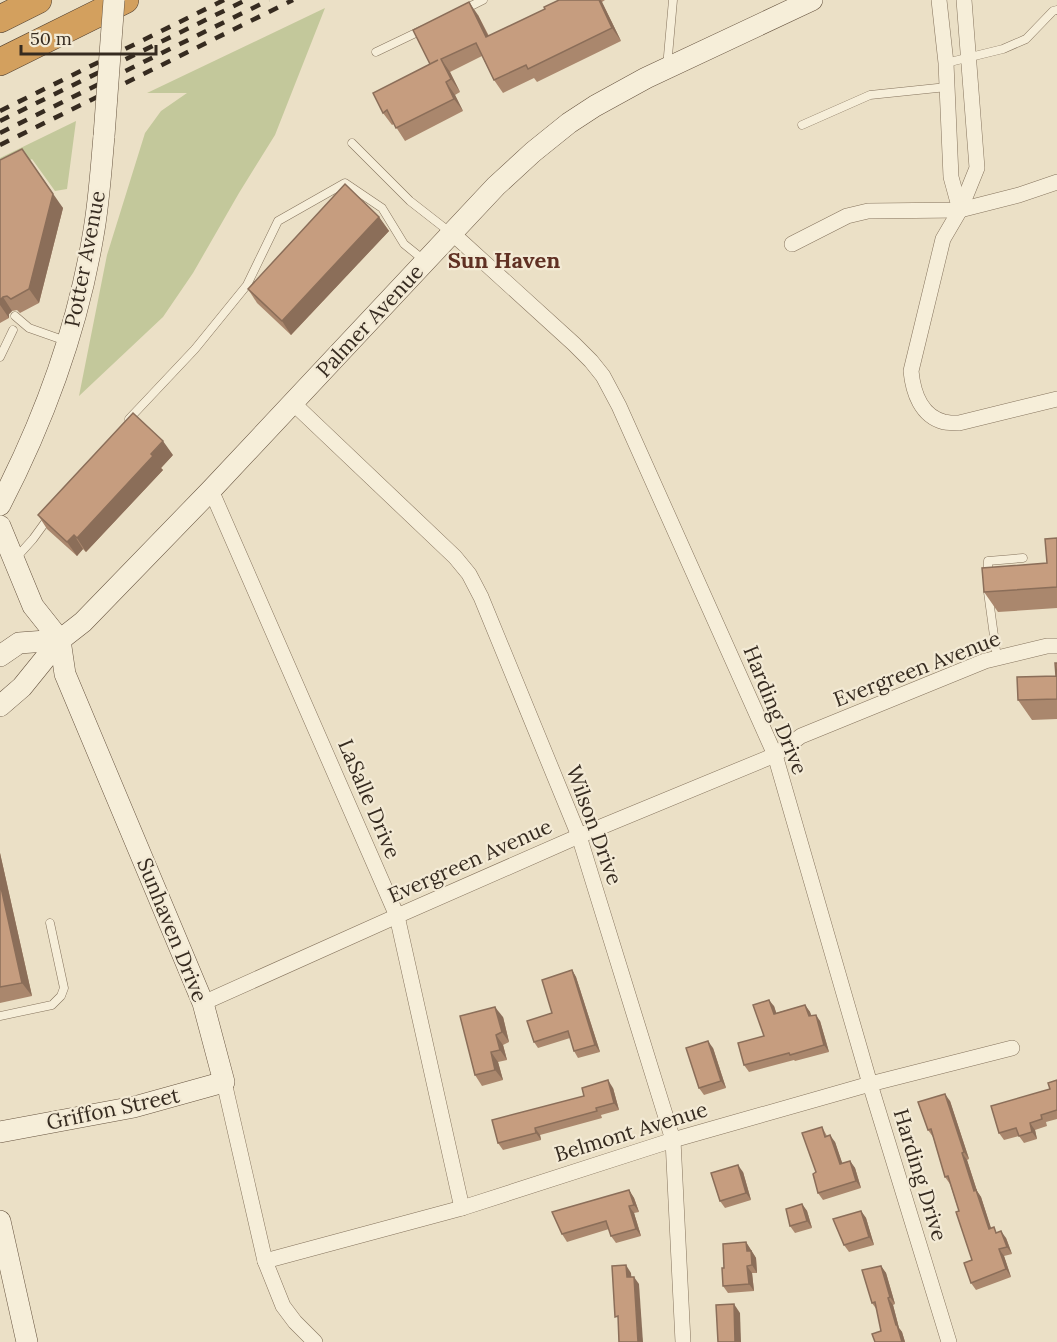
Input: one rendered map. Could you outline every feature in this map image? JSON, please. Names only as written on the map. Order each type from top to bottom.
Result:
[{"type":"highway","points":[[0,19],[38,0]]},
{"type":"highway","points":[[0,62],[125,0]]},
{"type":"street","name":"Potter Avenue","points":[[0,504],[22,463],[51,391],[68,342],[93,237],[104,136],[114,0]]},
{"type":"street","name":"Palmer Avenue","points":[[0,706],[22,687],[60,640],[83,622],[294,403],[496,186],[533,152],[569,123],[646,78],[812,0]]},
{"type":"street","points":[[939,0],[946,63],[951,177],[960,210]]},
{"type":"street","points":[[964,0],[977,168],[960,210],[943,239],[911,371],[913,388],[928,414],[943,422],[959,423],[1057,399]]},
{"type":"street","points":[[792,244],[847,216],[868,211],[960,210],[1019,195],[1057,182]]},
{"type":"street","name":"Harding Drive","points":[[452,233],[574,344],[603,376],[619,406],[775,755],[870,1084],[949,1342]]},
{"type":"street","name":"Wilson Drive","points":[[294,403],[455,557],[469,574],[482,597],[579,836],[673,1140],[683,1342]]},
{"type":"street","name":"LaSalle Drive","points":[[211,490],[397,916],[462,1208]]},
{"type":"street","points":[[0,526],[33,606],[60,640]]},
{"type":"street","points":[[0,656],[19,643],[60,640]]},
{"type":"street","name":"Sunhaven Drive","points":[[60,640],[65,674],[203,1003],[224,1082],[265,1261],[283,1306],[315,1342]]},
{"type":"street","name":"Evergreen Avenue","points":[[203,1003],[579,836],[775,755],[801,736],[985,662],[1047,646],[1057,646]]},
{"type":"street","name":"Belmont Avenue","points":[[265,1261],[462,1208],[673,1140],[870,1084],[1012,1048]]},
{"type":"street","name":"Griffon Street","points":[[0,1132],[134,1107],[224,1082]]},
{"type":"street","points":[[0,1221],[27,1342]]},
{"type":"lane","points":[[451,16],[483,0]]},
{"type":"lane","points":[[667,68],[673,0]]},
{"type":"lane","points":[[946,63],[1003,49],[1026,39],[1053,11],[1057,10]]},
{"type":"lane","points":[[376,52],[430,26]]},
{"type":"lane","points":[[802,125],[870,95],[947,87]]},
{"type":"lane","points":[[352,143],[410,201],[452,233]]},
{"type":"lane","points":[[125,423],[195,349],[247,285],[278,221],[345,183],[382,208],[404,244],[426,262]]},
{"type":"lane","points":[[15,316],[29,328],[68,342]]},
{"type":"lane","points":[[0,357],[13,330]]},
{"type":"lane","points":[[14,561],[53,510]]},
{"type":"lane","points":[[997,658],[988,588],[988,561],[1023,558]]},
{"type":"lane","points":[[0,1016],[52,1005],[61,996],[64,988],[50,923]]},
{"type":"green space","points":[[325,8],[275,135],[193,273],[163,317],[79,396],[107,255],[145,133],[161,111],[187,93],[147,93]]},
{"type":"green space","points":[[76,121],[67,189],[55,191],[32,159],[0,175],[0,158]]},
{"type":"building","points":[[559,0],[599,0],[612,28],[528,69],[526,65],[494,80],[476,43],[441,59],[451,79],[446,82],[454,99],[396,128],[387,110],[383,113],[373,93],[438,60],[430,64],[413,30],[469,2],[486,37]]},
{"type":"building","points":[[22,149],[53,194],[29,289],[11,299],[7,296],[0,300],[0,160]]},
{"type":"building","points":[[345,184],[379,217],[282,321],[248,289]]},
{"type":"building","points":[[133,413],[163,441],[151,454],[153,456],[77,538],[74,535],[67,542],[38,515]]},
{"type":"building","points":[[1057,538],[1057,587],[984,592],[982,568],[1047,563],[1045,539]]},
{"type":"building","points":[[1055,663],[1057,663],[1057,699],[1018,700],[1017,677],[1056,676]]},
{"type":"building","points":[[0,883],[22,983],[0,987]]},
{"type":"building","points":[[572,970],[595,1045],[574,1051],[568,1031],[534,1042],[527,1021],[552,1013],[542,980]]},
{"type":"building","points":[[769,1000],[774,1014],[805,1005],[809,1016],[816,1015],[824,1045],[744,1065],[738,1043],[764,1036],[753,1005]]},
{"type":"building","points":[[495,1007],[502,1032],[496,1035],[500,1050],[491,1052],[495,1070],[475,1075],[460,1016]]},
{"type":"building","points":[[708,1041],[721,1081],[699,1088],[686,1048]]},
{"type":"building","points":[[608,1080],[614,1103],[596,1108],[597,1111],[535,1128],[536,1133],[498,1143],[492,1120],[584,1096],[582,1088]]},
{"type":"building","points":[[1057,1080],[1057,1110],[1041,1115],[1042,1119],[1030,1123],[1032,1132],[1019,1136],[1016,1128],[999,1133],[991,1106],[1050,1089],[1048,1083]]},
{"type":"building","points":[[945,1094],[974,1191],[976,1190],[989,1229],[994,1227],[996,1233],[1001,1231],[1007,1247],[999,1249],[1006,1269],[971,1283],[964,1263],[972,1260],[956,1212],[959,1211],[948,1176],[945,1177],[931,1129],[928,1130],[918,1102]]},
{"type":"building","points":[[822,1127],[825,1137],[830,1135],[840,1164],[850,1161],[856,1181],[818,1193],[813,1174],[816,1172],[802,1133]]},
{"type":"building","points":[[738,1165],[746,1193],[720,1201],[711,1173]]},
{"type":"building","points":[[629,1190],[634,1205],[629,1206],[636,1229],[611,1236],[606,1221],[562,1234],[552,1212]]},
{"type":"building","points":[[802,1204],[807,1221],[790,1226],[786,1209]]},
{"type":"building","points":[[861,1211],[869,1237],[844,1245],[833,1219]]},
{"type":"building","points":[[746,1242],[747,1251],[751,1251],[752,1265],[747,1266],[749,1284],[723,1286],[723,1244]]},
{"type":"building","points":[[626,1265],[627,1277],[634,1277],[638,1342],[619,1342],[618,1316],[615,1317],[612,1266]]},
{"type":"building","points":[[881,1266],[902,1342],[875,1342],[872,1334],[881,1331],[875,1302],[872,1303],[862,1270]]},
{"type":"building","points":[[734,1304],[735,1342],[718,1342],[716,1305]]},
{"type":"railway","points":[[0,111],[224,0]]},
{"type":"railway","points":[[0,121],[246,0]]},
{"type":"railway","points":[[0,133],[269,0]]},
{"type":"railway","points":[[0,145],[293,0]]},
{"type":"district","name":"Sun Haven","points":[[504,260]]}]
